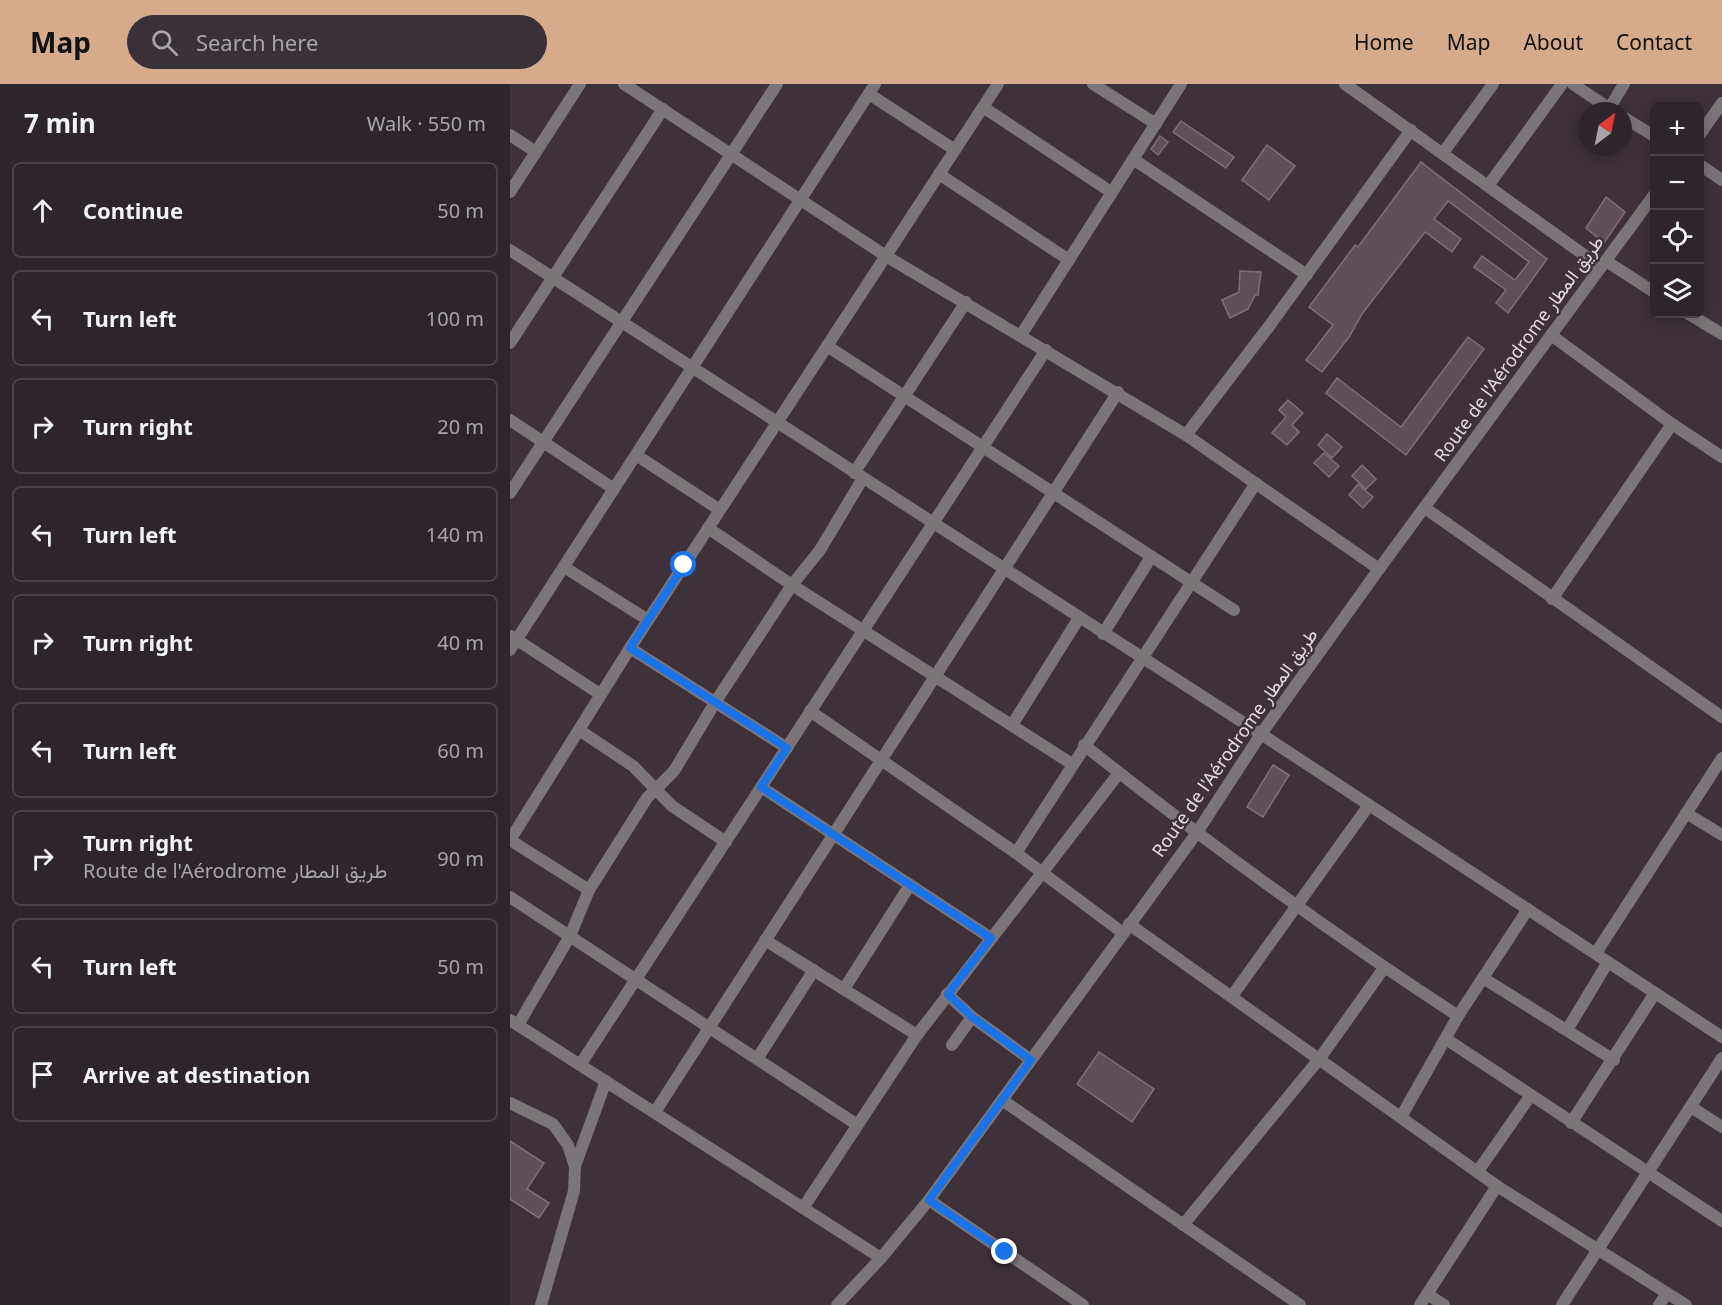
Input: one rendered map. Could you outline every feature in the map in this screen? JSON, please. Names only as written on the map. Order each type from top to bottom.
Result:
[{"type":"street","points":[[510,192],[579,84]]},
{"type":"street","points":[[624,84],[886,256],[1118,392],[1186,435],[1379,568]]},
{"type":"street","points":[[510,493],[777,84]]},
{"type":"street","points":[[589,890],[510,840],[600,694],[998,84]]},
{"type":"street","points":[[1093,84],[1156,124]]},
{"type":"street","points":[[1021,335],[1181,84]]},
{"type":"street","points":[[1346,84],[1488,186],[1604,264],[1650,290]]},
{"type":"street","points":[[1443,153],[1494,84]]},
{"type":"street","points":[[1488,186],[1562,84]]},
{"type":"street","points":[[1573,84],[1599,102]]},
{"type":"street","points":[[1615,102],[1624,84]]},
{"type":"street","points":[[600,694],[512,642],[564,567],[693,369],[871,87],[955,150]]},
{"type":"street","points":[[1704,129],[1722,104]]},
{"type":"street","points":[[983,107],[1111,192]]},
{"type":"street","points":[[510,343],[663,109]]},
{"type":"street","points":[[1632,123],[1650,134]]},
{"type":"street","points":[[1186,435],[1411,130]]},
{"type":"street","points":[[510,135],[536,152]]},
{"type":"street","points":[[1133,159],[1307,274]]},
{"type":"street","points":[[1704,168],[1722,180]]},
{"type":"street","points":[[939,174],[1069,260]]},
{"type":"street","name":"Route de l'Aérodrome طريق المطار","points":[[837,1305],[881,1258],[929,1200],[1196,834],[1261,734],[1379,568],[1650,201]]},
{"type":"street","points":[[510,250],[1261,734],[1722,1036]]},
{"type":"street","points":[[881,1258],[514,1023],[570,936],[589,890],[647,798],[674,771],[716,701],[792,585],[820,550],[903,397],[966,302]]},
{"type":"street","points":[[1697,318],[1721,330]]},
{"type":"street","points":[[1551,335],[1672,424],[1722,457]]},
{"type":"street","points":[[827,346],[1234,610]]},
{"type":"street","points":[[580,1065],[1046,350]]},
{"type":"street","points":[[655,1112],[1118,392]]},
{"type":"street","points":[[510,420],[614,489]]},
{"type":"street","points":[[1552,599],[1672,424]]},
{"type":"street","points":[[636,455],[720,510]]},
{"type":"street","points":[[1016,853],[1256,483]]},
{"type":"street","points":[[1425,508],[1722,717]]},
{"type":"street","points":[[708,528],[792,585],[1072,764]]},
{"type":"street","points":[[1103,634],[1151,557]]},
{"type":"street","points":[[564,567],[648,620]]},
{"type":"street","points":[[1012,725],[1079,618]]},
{"type":"street","points":[[630,648],[787,748]]},
{"type":"street","points":[[810,711],[1042,873],[1232,996],[1497,1186],[1686,1305]]},
{"type":"street","points":[[579,730],[633,766],[672,806],[726,842]]},
{"type":"street","points":[[1084,745],[1196,834],[1384,968],[1458,1016]]},
{"type":"street","points":[[1596,953],[1722,758]]},
{"type":"street","points":[[803,1208],[856,1124],[917,1035],[1119,773]]},
{"type":"street","points":[[761,787],[991,938]]},
{"type":"street","points":[[1232,996],[1369,805]]},
{"type":"street","points":[[1686,813],[1722,836]]},
{"type":"street","points":[[510,814],[521,822]]},
{"type":"street","points":[[844,989],[910,885]]},
{"type":"street","points":[[510,897],[856,1124]]},
{"type":"street","points":[[1401,1117],[1458,1016],[1528,909]]},
{"type":"street","points":[[765,940],[917,1035]]},
{"type":"street","points":[[1567,1030],[1608,962]]},
{"type":"street","points":[[1184,1225],[1320,1058],[1384,968]]},
{"type":"street","points":[[757,1059],[814,970]]},
{"type":"street","points":[[1483,978],[1614,1060]]},
{"type":"street","points":[[1571,1123],[1614,1060],[1655,993]]},
{"type":"street","points":[[948,994],[972,1017],[1031,1060]]},
{"type":"street","points":[[952,1045],[972,1017]]},
{"type":"street","points":[[1446,1040],[1722,1221]]},
{"type":"street","points":[[1562,1305],[1722,1058]]},
{"type":"street","points":[[541,1305],[574,1191],[575,1167],[606,1081]]},
{"type":"street","points":[[1478,1171],[1531,1095]]},
{"type":"street","points":[[1002,1100],[1299,1305]]},
{"type":"street","points":[[510,1103],[553,1124],[568,1145],[575,1167]]},
{"type":"street","points":[[1691,1107],[1722,1127]]},
{"type":"street","points":[[1444,1305],[1424,1300],[1497,1186]]},
{"type":"street","points":[[929,1200],[1083,1305]]},
{"type":"street","points":[[1659,1305],[1667,1293]]},
{"type":"building","points":[[1181,121],[1234,157],[1226,168],[1173,132]]},
{"type":"building","points":[[1160,136],[1168,142],[1158,155],[1151,149]]},
{"type":"building","points":[[1267,145],[1295,166],[1269,200],[1242,180]]},
{"type":"building","points":[[1421,162],[1547,259],[1508,313],[1496,303],[1506,290],[1474,267],[1482,256],[1515,280],[1529,262],[1448,201],[1434,219],[1461,239],[1452,252],[1425,232],[1362,314],[1349,337],[1322,372],[1306,360],[1333,325],[1309,307],[1355,245],[1358,247]]},
{"type":"building","points":[[1606,197],[1625,212],[1604,243],[1586,228]]},
{"type":"building","points":[[1240,271],[1261,272],[1258,295],[1255,295],[1248,309],[1230,318],[1222,300],[1239,292]]},
{"type":"building","points":[[1468,337],[1484,349],[1406,455],[1326,393],[1337,378],[1401,427]]},
{"type":"building","points":[[1288,400],[1303,413],[1292,425],[1299,432],[1287,445],[1272,433],[1286,417],[1279,410]]},
{"type":"building","points":[[1327,434],[1342,447],[1332,458],[1318,445]]},
{"type":"building","points":[[1324,453],[1339,466],[1329,477],[1314,463]]},
{"type":"building","points":[[1362,465],[1376,479],[1366,489],[1352,476]]},
{"type":"building","points":[[1358,484],[1373,497],[1363,508],[1349,495]]},
{"type":"building","points":[[1273,765],[1289,775],[1263,817],[1247,807]]},
{"type":"building","points":[[1099,1052],[1154,1089],[1132,1122],[1077,1084]]},
{"type":"building","points":[[510,1141],[544,1163],[527,1189],[549,1203],[539,1218],[510,1199]]},
{"type":"route","points":[[684,565],[630,648],[787,748],[761,787],[991,938],[948,994],[972,1017],[1031,1060],[929,1200],[1005,1252]]}]
